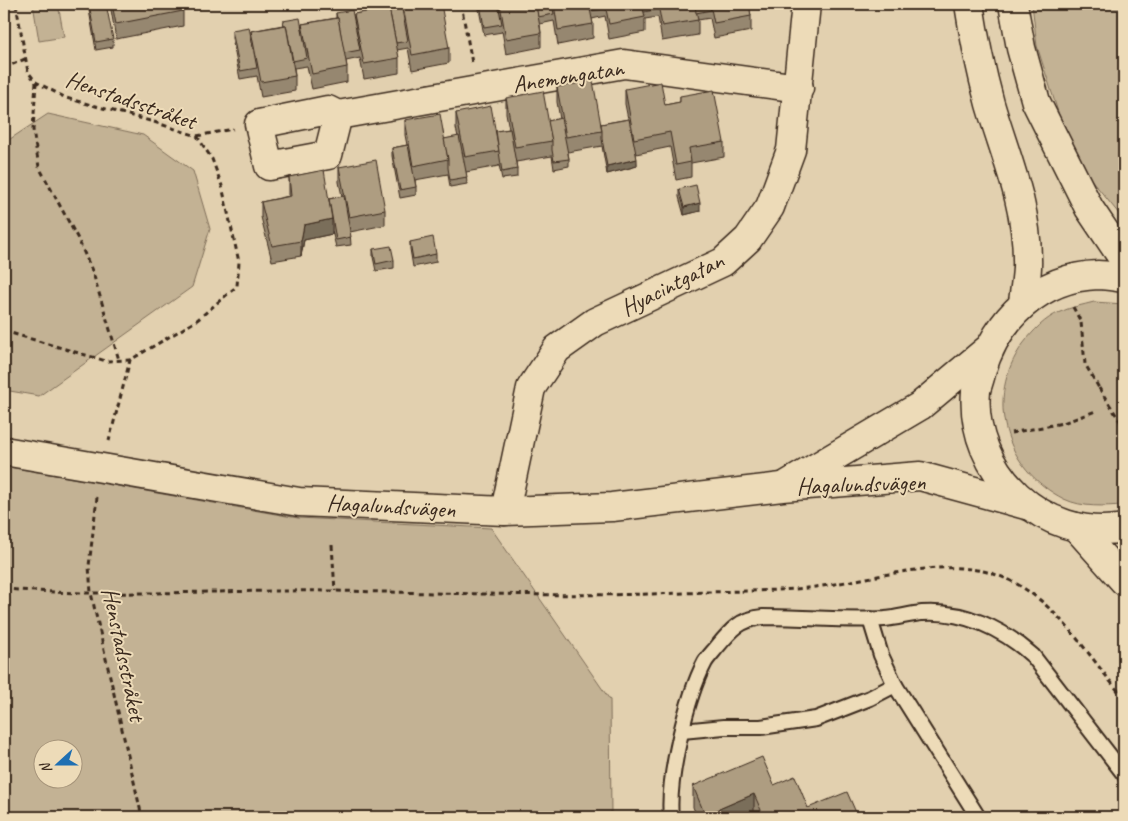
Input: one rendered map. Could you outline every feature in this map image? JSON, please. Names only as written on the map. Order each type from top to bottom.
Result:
[{"type":"main road","name":"Hyacintgatan","points":[[505,511],[531,388],[557,349],[595,322],[723,262],[748,239],[770,207],[791,150],[799,88],[806,4]]},
{"type":"main road","points":[[969,4],[973,32],[990,104],[1013,172],[1022,210],[1027,259],[1023,304]]},
{"type":"main road","points":[[1013,4],[1036,102],[1088,208],[1124,260]]},
{"type":"main road","name":"Anemongatan","points":[[259,124],[328,110],[338,115],[624,64],[799,88]]},
{"type":"main road","points":[[259,124],[269,166],[328,155],[338,115]]},
{"type":"main road","points":[[1124,278],[1098,275],[1058,284],[1023,304],[1002,325],[988,350],[976,391],[980,434],[997,473],[1026,505],[1050,519],[1076,527],[1110,530],[1124,528]]},
{"type":"main road","name":"Hagalundsvägen","points":[[782,488],[920,406],[988,350]]},
{"type":"main road","name":"Hagalundsvägen","points":[[4,451],[299,502],[505,511],[612,508],[782,488],[920,476],[1026,505]]},
{"type":"main road","points":[[1076,527],[1124,581]]},
{"type":"lane","points":[[671,817],[671,790],[682,731],[705,662],[733,628],[742,621],[763,617],[886,619],[923,613],[950,614],[972,619],[1015,640],[1033,656],[1124,774]]},
{"type":"lane","points":[[870,619],[881,655],[895,686],[978,817]]},
{"type":"lane","points":[[682,731],[724,727],[769,726],[816,719],[895,686]]},
{"type":"path","name":"Henstadsstråket","points":[[16,4],[28,72],[36,82],[66,98],[197,136],[212,159],[222,186],[239,262],[237,286],[196,321],[130,360]]},
{"type":"path","points":[[460,4],[478,90]]},
{"type":"path","points":[[4,68],[25,59]]},
{"type":"path","points":[[36,82],[33,130],[39,167],[78,239],[93,273],[119,360]]},
{"type":"path","points":[[197,136],[259,124]]},
{"type":"path","points":[[1070,301],[1081,322],[1085,364],[1120,421],[1124,432]]},
{"type":"path","points":[[4,331],[106,361],[130,360],[108,444]]},
{"type":"path","points":[[1008,434],[1063,423],[1096,411]]},
{"type":"path","name":"Henstadsstråket","points":[[97,497],[89,566],[91,593],[142,817]]},
{"type":"path","points":[[332,545],[334,591]]},
{"type":"path","points":[[4,589],[91,593],[334,591],[426,594],[655,594],[806,588],[937,568],[966,567],[996,574],[1015,583],[1037,598],[1060,619],[1124,698]]},
{"type":"shaded area","points":[[33,4],[58,4],[64,37],[39,41]]},
{"type":"shaded area","points":[[1032,4],[1124,4],[1124,220],[1072,156],[1037,46]]},
{"type":"shaded area","points":[[48,114],[143,135],[193,171],[210,229],[192,287],[39,396],[4,390],[4,143]]},
{"type":"shaded area","points":[[1094,302],[1124,304],[1124,505],[1094,506],[1079,504],[1064,499],[1043,486],[1027,470],[1014,451],[1006,430],[1003,409],[1005,387],[1011,365],[1023,344],[1044,321],[1068,309]]},
{"type":"shaded area","points":[[4,466],[298,518],[491,528],[610,700],[611,817],[4,817]]},
{"type":"building","points":[[89,4],[106,4],[113,39],[96,42]]},
{"type":"building","points":[[112,4],[182,4],[183,11],[116,24]]},
{"type":"building","points":[[387,4],[401,4],[408,41],[396,43]]},
{"type":"building","points":[[441,4],[449,48],[412,55],[403,7]]},
{"type":"building","points":[[480,4],[498,4],[502,24],[484,27]]},
{"type":"building","points":[[500,4],[536,4],[541,33],[506,39]]},
{"type":"building","points":[[536,4],[552,4],[554,14],[538,17]]},
{"type":"building","points":[[554,4],[589,4],[593,24],[558,30]]},
{"type":"building","points":[[589,4],[604,4],[605,9],[590,11]]},
{"type":"building","points":[[605,4],[642,4],[645,17],[609,24]]},
{"type":"building","points":[[642,4],[657,4],[658,9],[644,12]]},
{"type":"building","points":[[658,4],[695,4],[698,20],[662,26]]},
{"type":"building","points":[[695,4],[709,4],[711,10],[696,13]]},
{"type":"building","points":[[710,4],[749,4],[751,16],[714,23]]},
{"type":"building","points":[[389,8],[399,58],[364,64],[354,14]]},
{"type":"building","points":[[352,10],[360,50],[344,53],[336,13]]},
{"type":"building","points":[[300,18],[307,58],[293,61],[286,25],[284,25],[283,21]]},
{"type":"building","points":[[338,18],[347,67],[312,74],[302,24]]},
{"type":"building","points":[[286,25],[295,76],[261,82],[251,31]]},
{"type":"building","points":[[249,27],[257,68],[240,71],[232,30]]},
{"type":"building","points":[[593,81],[602,131],[566,137],[557,87]]},
{"type":"building","points":[[661,82],[665,105],[680,102],[680,96],[714,90],[724,142],[689,148],[691,162],[676,165],[670,132],[634,139],[625,89]]},
{"type":"building","points":[[543,91],[552,141],[515,147],[506,98]]},
{"type":"building","points":[[491,106],[499,151],[465,157],[456,113]]},
{"type":"building","points":[[440,114],[448,159],[413,166],[405,120]]},
{"type":"building","points":[[561,118],[569,159],[554,161],[548,121]]},
{"type":"building","points":[[629,119],[637,159],[607,166],[601,124]]},
{"type":"building","points":[[510,129],[517,169],[502,172],[496,131]]},
{"type":"building","points":[[459,136],[467,177],[450,180],[444,139]]},
{"type":"building","points":[[408,145],[416,187],[400,190],[392,148]]},
{"type":"building","points":[[376,160],[385,210],[349,217],[339,167]]},
{"type":"building","points":[[324,170],[332,219],[304,225],[301,241],[272,246],[261,202],[291,196],[289,177]]},
{"type":"building","points":[[696,185],[700,203],[684,207],[679,189]]},
{"type":"building","points":[[344,196],[351,237],[336,240],[329,199]]},
{"type":"building","points":[[433,237],[436,254],[413,259],[410,242]]},
{"type":"building","points":[[391,246],[394,260],[376,264],[373,249]]},
{"type":"building","points":[[762,757],[774,785],[795,776],[808,808],[847,792],[858,817],[764,817],[754,794],[705,815],[693,786]]}]
